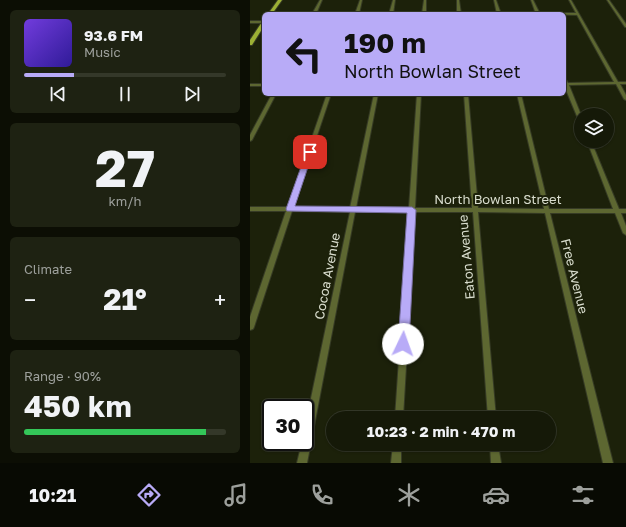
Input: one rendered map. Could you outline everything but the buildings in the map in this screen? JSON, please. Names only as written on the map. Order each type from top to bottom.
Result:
[{"type":"main road","points":[[271,12],[280,0]]},
{"type":"main road","points":[[250,44],[262,26]]},
{"type":"street","points":[[315,12],[321,0]]},
{"type":"street","points":[[358,12],[361,0]]},
{"type":"street","points":[[391,12],[394,0]]},
{"type":"street","points":[[424,12],[425,0]]},
{"type":"street","points":[[458,0],[459,12]]},
{"type":"street","points":[[495,0],[498,12]]},
{"type":"street","points":[[532,0],[537,12]]},
{"type":"street","points":[[570,0],[626,99]]},
{"type":"street","points":[[608,0],[626,26]]},
{"type":"street","points":[[566,14],[577,14]]},
{"type":"street","points":[[250,22],[262,23]]},
{"type":"street","points":[[566,82],[626,83]]},
{"type":"street","points":[[566,84],[576,108]]},
{"type":"street","points":[[250,85],[262,85]]},
{"type":"street","points":[[250,140],[273,96]]},
{"type":"street","points":[[250,327],[328,96]]},
{"type":"street","name":"Cocoa Avenue","points":[[302,463],[376,96]]},
{"type":"street","points":[[399,411],[419,96]]},
{"type":"street","name":"Eaton Avenue","points":[[466,96],[491,411]]},
{"type":"street","name":"Free Avenue","points":[[519,96],[608,463]]},
{"type":"street","points":[[592,148],[626,233]]},
{"type":"street","name":"North Bowlan Street","points":[[250,209],[626,211]]},
{"type":"street","points":[[396,463],[397,451]]},
{"type":"street","points":[[495,451],[496,463]]},
{"type":"route","points":[[310,152],[290,209],[412,210],[403,344]]}]
